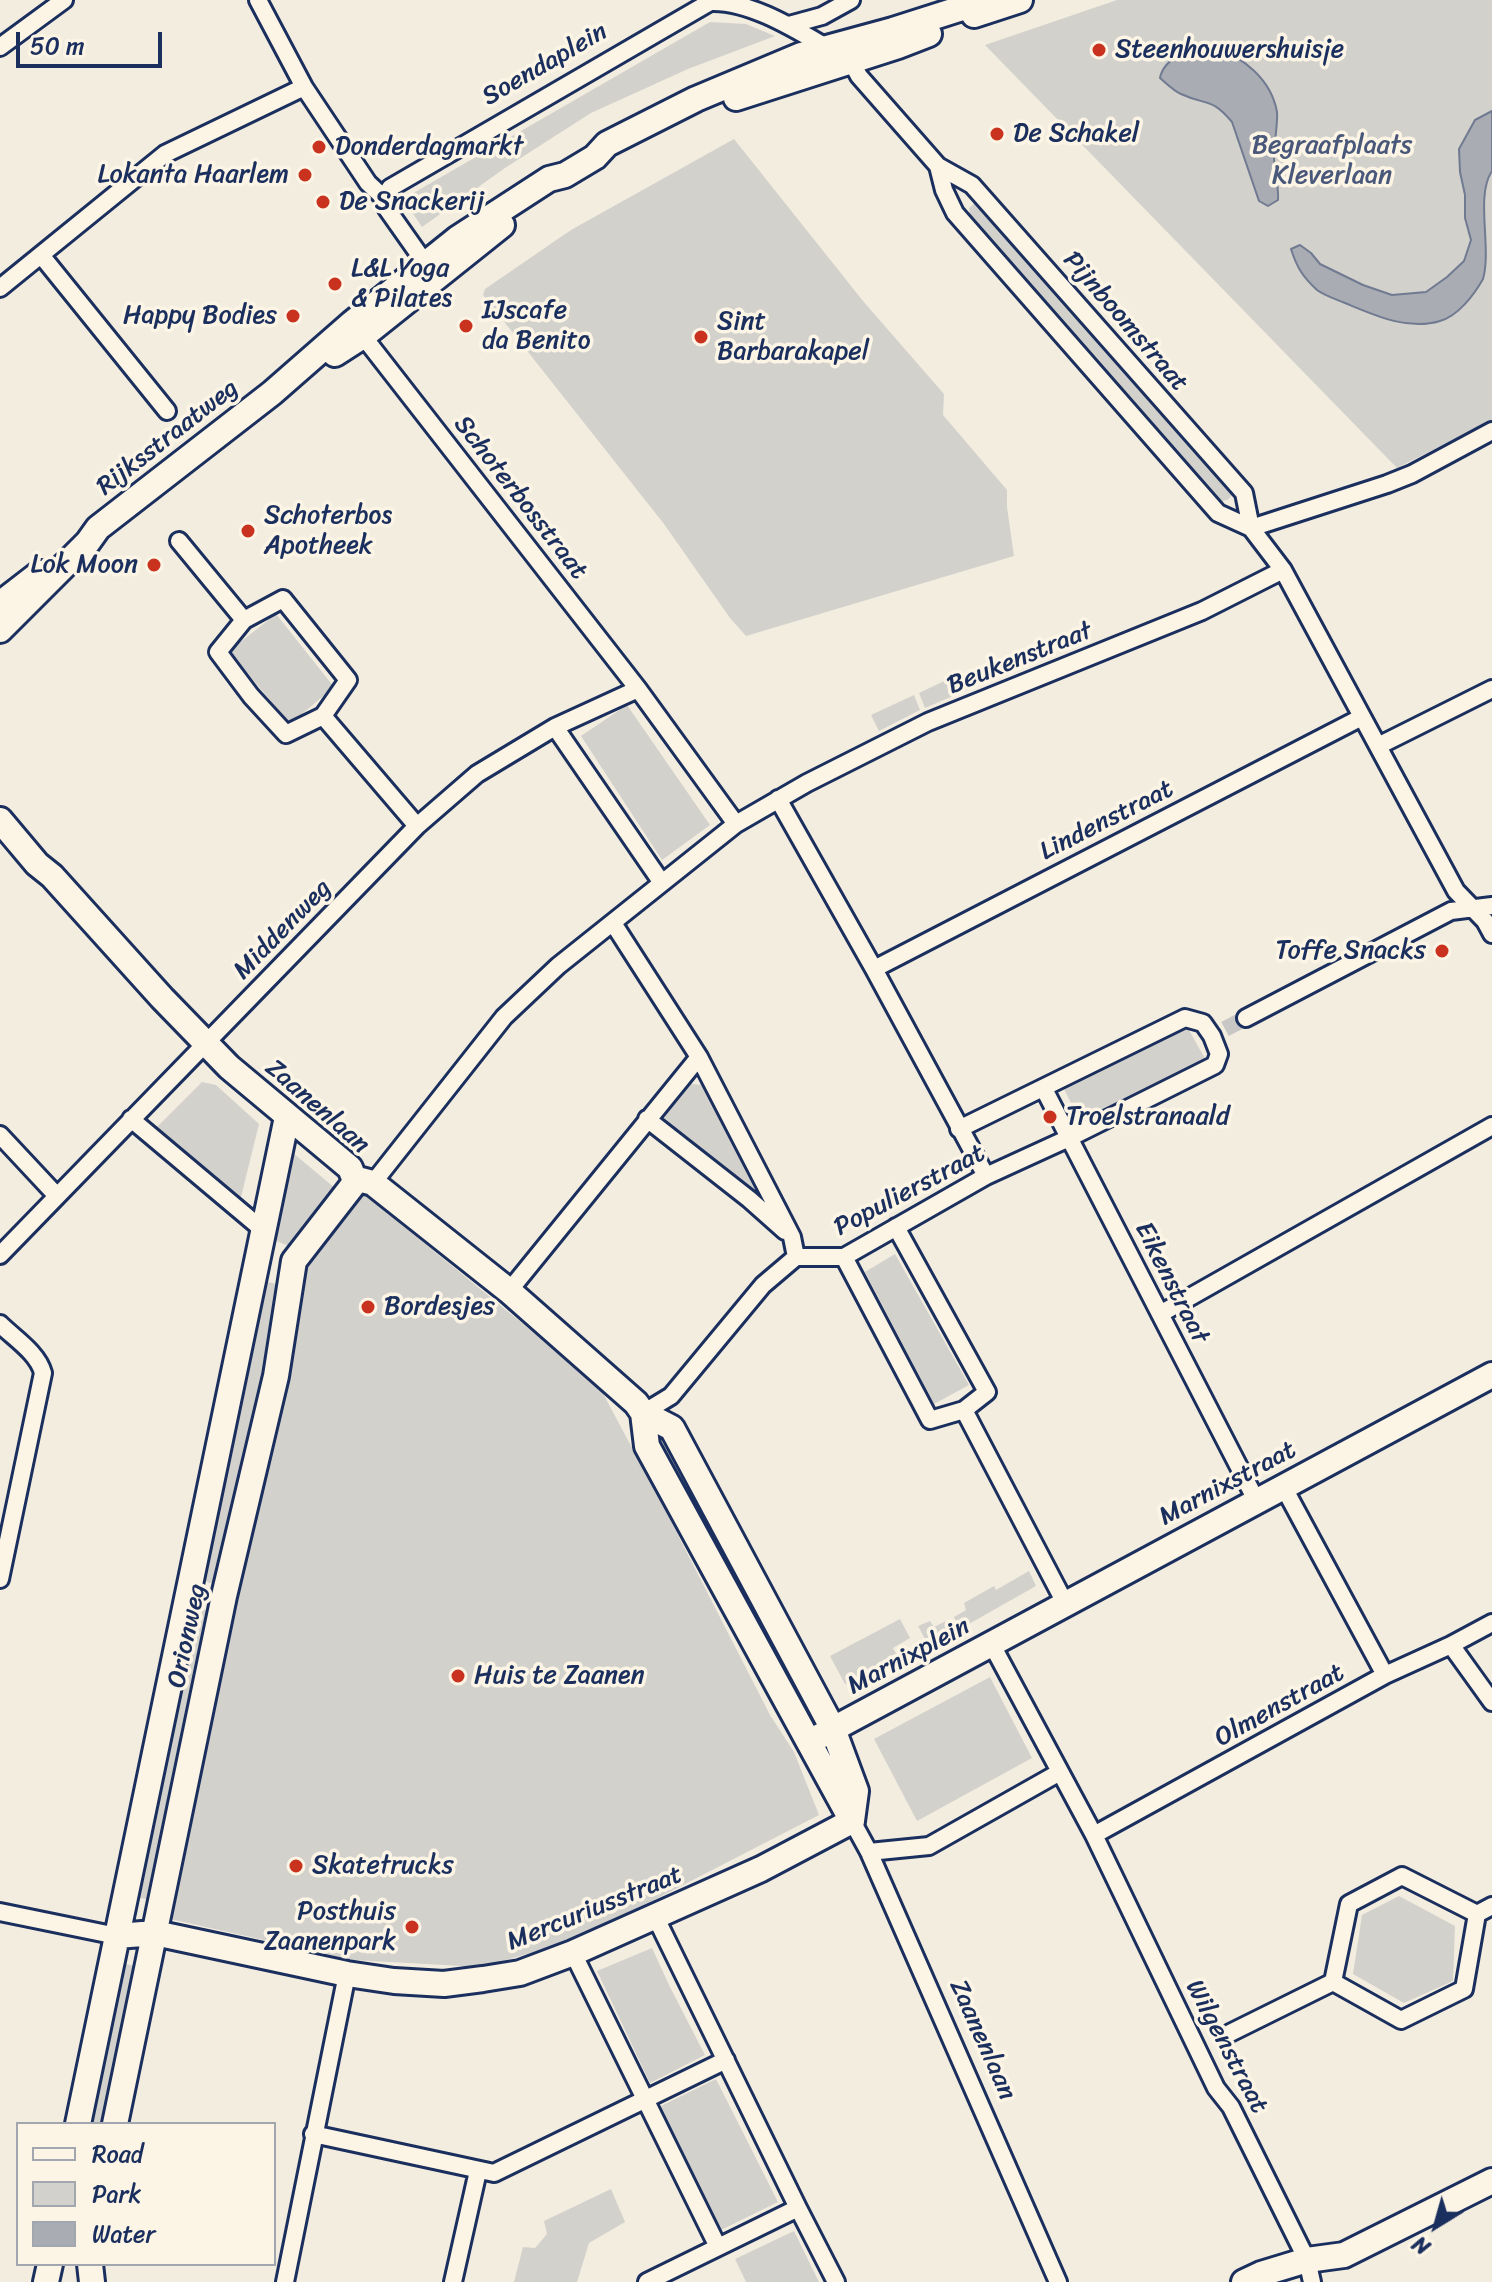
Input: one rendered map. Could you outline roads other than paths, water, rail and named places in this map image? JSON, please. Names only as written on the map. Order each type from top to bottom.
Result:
[{"type":"street","points":[[0,47],[64,0]]},
{"type":"street","points":[[258,0],[304,87],[368,183],[384,198],[387,209],[431,271]]},
{"type":"street","name":"Soendaplein","points":[[384,198],[390,188],[710,2],[725,0],[755,9],[827,48]]},
{"type":"street","points":[[789,25],[822,16],[851,0]]},
{"type":"street","points":[[595,157],[613,153],[701,110],[853,50],[893,30],[987,0]]},
{"type":"street","points":[[358,330],[431,271],[555,187],[565,175],[595,157],[607,144],[696,99],[801,55],[827,48],[853,50],[898,46],[977,13],[1020,0]]},
{"type":"street","name":"Pijnboomstraat","points":[[853,50],[859,76],[938,166],[972,185],[1244,493],[1251,528],[1283,570],[1456,891],[1485,921],[1492,934]]},
{"type":"street","points":[[0,288],[165,154],[304,87]]},
{"type":"street","name":"Pijnboomstraat","points":[[938,166],[944,190],[955,213],[1218,513],[1251,528]]},
{"type":"street","points":[[41,255],[167,411]]},
{"type":"street","name":"Rijksstraatweg","points":[[0,630],[88,542],[98,528],[358,330]]},
{"type":"street","name":"Schoterbosstraat","points":[[358,330],[638,689],[736,824]]},
{"type":"street","points":[[1251,528],[1412,474],[1492,431]]},
{"type":"street","name":"Rijksstraatweg","points":[[0,604],[45,569],[82,534],[98,528]]},
{"type":"street","points":[[179,541],[244,620]]},
{"type":"street","name":"Beukenstraat","points":[[364,1180],[504,1017],[558,966],[736,824],[928,722],[1202,611],[1283,570]]},
{"type":"street","points":[[283,599],[348,680],[323,716],[286,734],[251,696],[218,652],[244,620],[283,599]]},
{"type":"street","name":"Middenweg","points":[[0,1255],[417,826],[477,774],[555,727],[638,689]]},
{"type":"street","points":[[1378,746],[1492,689]]},
{"type":"street","points":[[323,716],[417,826]]},
{"type":"street","name":"Lindenstraat","points":[[874,969],[1362,717]]},
{"type":"street","points":[[555,727],[662,883]]},
{"type":"street","points":[[778,799],[986,1176]]},
{"type":"street","name":"Zaanenlaan","points":[[0,807],[52,876]]},
{"type":"street","name":"Zaanenlaan","points":[[0,820],[37,864],[52,876],[229,1067],[364,1180],[509,1291],[636,1403],[643,1413],[672,1428],[833,1729],[856,1791],[852,1821]]},
{"type":"street","points":[[1246,1018],[1451,911],[1492,906]]},
{"type":"street","points":[[613,923],[699,1057],[792,1237],[796,1257],[763,1285],[671,1396],[643,1413]]},
{"type":"street","name":"Populierstraat","points":[[796,1257],[844,1257],[986,1176],[1215,1065],[1219,1054],[1219,1033],[1203,1023],[1185,1018],[1044,1089]]},
{"type":"street","points":[[509,1291],[699,1057]]},
{"type":"street","points":[[959,1129],[1044,1089]]},
{"type":"street","name":"Eikenstraat","points":[[1044,1089],[1256,1500]]},
{"type":"street","name":"Orionweg","points":[[78,2122],[287,1117]]},
{"type":"street","points":[[131,1119],[294,1261]]},
{"type":"street","points":[[647,1119],[792,1237]]},
{"type":"street","points":[[1160,1314],[1492,1126]]},
{"type":"street","points":[[0,1135],[57,1196]]},
{"type":"street","name":"Orionweg","points":[[115,2122],[224,1596],[276,1376],[294,1261],[353,1185],[364,1180]]},
{"type":"street","points":[[844,1257],[930,1420],[964,1410],[987,1392],[896,1227]]},
{"type":"street","points":[[0,1324],[34,1357],[43,1373],[0,1579]]},
{"type":"street","name":"Marnixstraat","points":[[991,1643],[1492,1375]]},
{"type":"street","points":[[964,1410],[1065,1603]]},
{"type":"street","name":"Zaanenlaan","points":[[643,1413],[647,1446],[869,1852],[1058,2282]]},
{"type":"street","points":[[1283,1486],[1385,1675]]},
{"type":"street","points":[[189,1589],[224,1596]]},
{"type":"street","name":"Olmenstraat","points":[[1094,1835],[1385,1675],[1492,1623]]},
{"type":"street","name":"Marnixplein","points":[[809,1742],[991,1643],[1094,1835]]},
{"type":"street","points":[[1451,1645],[1492,1702]]},
{"type":"street","points":[[869,1852],[929,1846],[1060,1772]]},
{"type":"street","name":"Mercuriusstraat","points":[[117,1936],[155,1933],[394,1981],[444,1984],[520,1973],[573,1953],[761,1869],[852,1821]]},
{"type":"street","name":"Wilgenstraat","points":[[1094,1835],[1216,2088],[1231,2107],[1310,2271]]},
{"type":"street","points":[[1402,1876],[1484,1910],[1464,1989],[1414,2014],[1401,2020],[1333,1982],[1349,1904],[1402,1876]]},
{"type":"street","points":[[0,1912],[117,1936]]},
{"type":"street","points":[[655,1916],[836,2282]]},
{"type":"street","points":[[573,1953],[718,2247]]},
{"type":"street","points":[[285,2282],[347,1974]]},
{"type":"street","points":[[1230,2033],[1333,1982]]},
{"type":"street","points":[[1198,2050],[1214,2042]]},
{"type":"street","points":[[313,2134],[494,2173],[726,2060]]},
{"type":"street","points":[[453,2282],[478,2171]]},
{"type":"street","points":[[1244,2282],[1261,2274],[1310,2271],[1492,2181]]},
{"type":"street","points":[[647,2282],[798,2208]]},
{"type":"water","points":[[1215,45],[1254,71],[1274,100],[1277,112],[1274,156],[1278,200],[1268,206],[1259,201],[1232,122],[1213,105],[1178,93],[1160,78],[1174,58]]},
{"type":"water","points":[[1492,111],[1492,171],[1485,194],[1483,279],[1459,310],[1428,324],[1404,323],[1379,317],[1320,292],[1312,285],[1298,267],[1291,249],[1300,245],[1320,264],[1392,295],[1426,292],[1464,261],[1471,240],[1465,218],[1459,149],[1475,120]]},
{"type":"tunnel","points":[[1225,1029],[1246,1018]]},
{"type":"tunnel","points":[[1214,2042],[1230,2033]]},
{"type":"place","name":"Steenhouwershuisje","points":[[1099,50]]},
{"type":"place","name":"De Schakel","points":[[997,134]]},
{"type":"place","name":"Donderdagmarkt","points":[[319,147]]},
{"type":"place","name":"Lokanta Haarlem","points":[[305,175]]},
{"type":"place","name":"De Snackerij","points":[[323,202]]},
{"type":"place","name":"L&L Yoga & Pilates","points":[[335,284]]},
{"type":"place","name":"Happy Bodies","points":[[293,316]]},
{"type":"place","name":"IJscafe da Benito","points":[[466,326]]},
{"type":"place","name":"Sint Barbarakapel","points":[[701,337]]},
{"type":"place","name":"Schoterbos Apotheek","points":[[248,531]]},
{"type":"place","name":"Lok Moon","points":[[154,565]]},
{"type":"place","name":"Toffe Snacks","points":[[1442,951]]},
{"type":"place","name":"Troelstranaald","points":[[1050,1117]]},
{"type":"place","name":"Bordesjes","points":[[368,1307]]},
{"type":"place","name":"Huis te Zaanen","points":[[458,1676]]},
{"type":"place","name":"Skatetrucks","points":[[296,1866]]},
{"type":"place","name":"Posthuis Zaanenpark","points":[[412,1927]]},
{"type":"park label","name":"Begraafplaats Kleverlaan","points":[[1332,161]]}]
